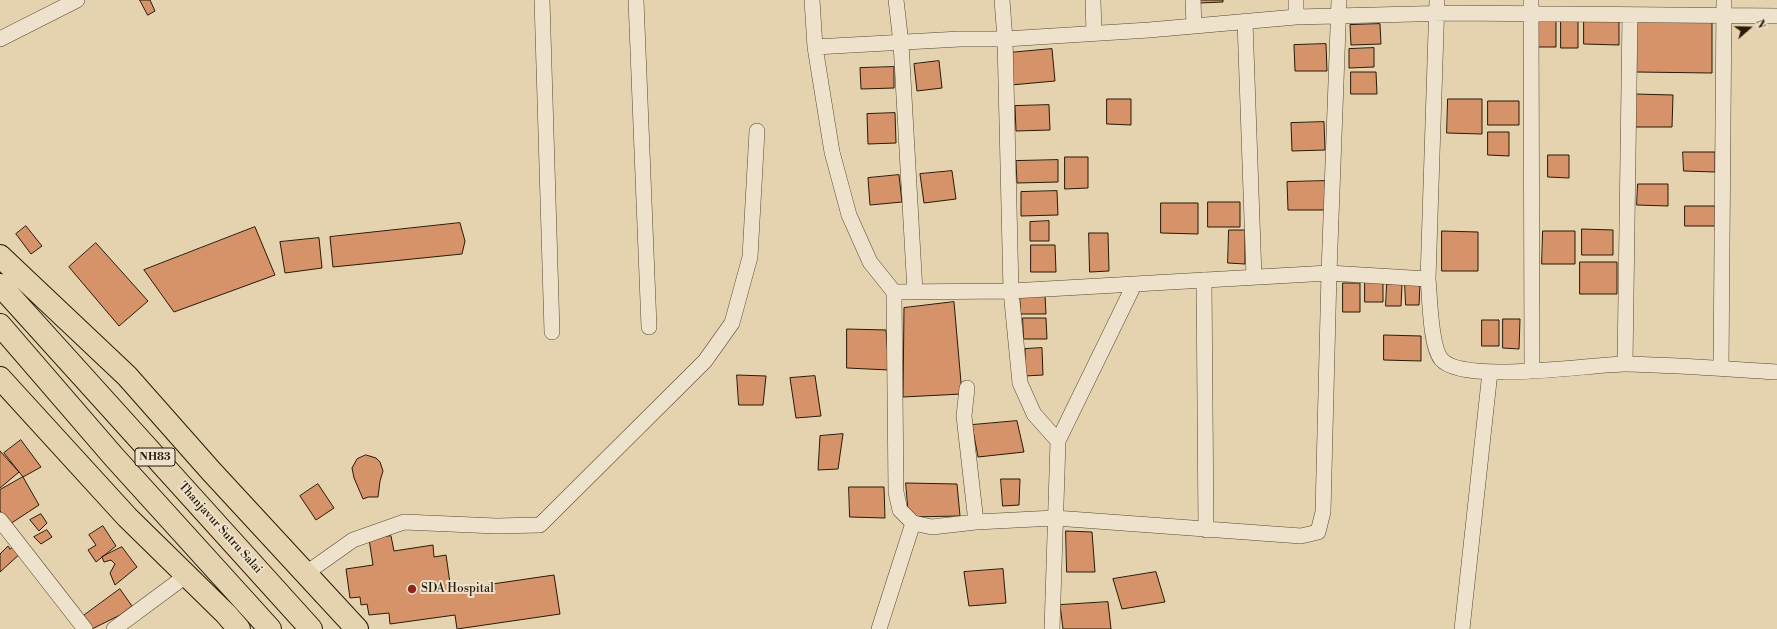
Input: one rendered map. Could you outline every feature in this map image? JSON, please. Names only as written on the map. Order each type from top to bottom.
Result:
[{"type":"highway","points":[[0,256],[127,376],[211,472],[357,629]]},
{"type":"highway","name":"Thanjavur Sutru Salai","points":[[0,285],[311,629]]},
{"type":"highway","name":"NH83","points":[[0,325],[114,457],[270,629]]},
{"type":"highway","points":[[0,378],[127,517],[187,575],[239,629]]},
{"type":"street","points":[[0,39],[77,0]]},
{"type":"street","points":[[542,0],[552,332]]},
{"type":"street","points":[[636,0],[649,327]]},
{"type":"street","points":[[812,0],[815,47],[832,152],[849,216],[870,262],[894,292],[896,492],[900,510],[913,524],[932,528],[976,522],[1055,518],[1301,536],[1318,532],[1323,512],[1329,273],[1339,0]]},
{"type":"street","points":[[896,0],[901,43],[915,292]]},
{"type":"street","points":[[1002,0],[1005,39],[1012,291],[1020,384],[1034,414],[1058,441]]},
{"type":"street","points":[[1093,0],[1094,34]]},
{"type":"street","points":[[1193,0],[1194,26]]},
{"type":"street","points":[[1296,0],[1296,17]]},
{"type":"street","points":[[1721,369],[1724,0]]},
{"type":"street","points":[[815,47],[960,39],[1005,39],[1094,34],[1194,26],[1245,20],[1339,16],[1437,7],[1531,7],[1630,15],[1777,16]]},
{"type":"street","points":[[1437,7],[1428,279],[1434,342],[1441,359],[1457,368],[1490,372],[1532,371],[1625,364],[1777,372]]},
{"type":"street","points":[[1531,7],[1532,371]]},
{"type":"street","points":[[1625,364],[1630,15]]},
{"type":"street","points":[[1245,20],[1254,277]]},
{"type":"street","points":[[305,574],[353,540],[404,522],[496,526],[540,525],[705,361],[732,323],[750,257],[757,131]]},
{"type":"street","points":[[894,292],[1012,291],[1329,273],[1428,279]]},
{"type":"street","points":[[1204,280],[1206,530]]},
{"type":"street","points":[[1052,629],[1058,441],[1134,284]]},
{"type":"street","points":[[1462,629],[1490,372]]},
{"type":"street","points":[[967,388],[964,416],[976,522]]},
{"type":"street","points":[[0,520],[85,629]]},
{"type":"street","points":[[879,629],[913,524]]},
{"type":"street","points":[[114,629],[187,575]]},
{"type":"building","points":[[140,0],[150,0],[155,11],[148,15]]},
{"type":"building","points":[[1199,0],[1223,0],[1223,2],[1199,3]]},
{"type":"building","points":[[1584,19],[1619,20],[1619,45],[1584,44]]},
{"type":"building","points":[[1561,20],[1578,20],[1578,48],[1561,48]]},
{"type":"building","points":[[1636,20],[1712,20],[1712,73],[1636,72]]},
{"type":"building","points":[[1538,21],[1556,21],[1556,47],[1538,47]]},
{"type":"building","points":[[1380,24],[1381,44],[1351,45],[1350,25]]},
{"type":"building","points":[[1326,44],[1327,71],[1295,71],[1294,45]]},
{"type":"building","points":[[1374,48],[1374,67],[1349,68],[1349,49]]},
{"type":"building","points":[[1052,49],[1055,81],[1011,85],[1008,53]]},
{"type":"building","points":[[939,61],[942,88],[917,91],[914,64]]},
{"type":"building","points":[[894,67],[894,88],[861,89],[860,68]]},
{"type":"building","points":[[1351,72],[1376,72],[1377,94],[1351,94]]},
{"type":"building","points":[[1635,94],[1673,95],[1672,127],[1635,127]]},
{"type":"building","points":[[1107,99],[1131,99],[1131,125],[1107,124]]},
{"type":"building","points":[[1448,99],[1482,99],[1482,134],[1447,133]]},
{"type":"building","points":[[1488,101],[1519,101],[1519,125],[1488,125]]},
{"type":"building","points":[[1049,105],[1050,130],[1016,131],[1015,106]]},
{"type":"building","points":[[895,113],[896,143],[868,144],[867,114]]},
{"type":"building","points":[[1324,122],[1325,150],[1292,151],[1291,123]]},
{"type":"building","points":[[1488,132],[1509,132],[1509,156],[1488,155]]},
{"type":"building","points":[[1683,152],[1715,152],[1715,172],[1684,171]]},
{"type":"building","points":[[1548,155],[1569,155],[1569,178],[1548,177]]},
{"type":"building","points":[[1065,157],[1088,157],[1088,188],[1065,189]]},
{"type":"building","points":[[1058,160],[1058,182],[1017,183],[1016,161]]},
{"type":"building","points":[[952,171],[956,199],[924,203],[920,174]]},
{"type":"building","points":[[899,175],[902,202],[870,205],[868,178]]},
{"type":"building","points":[[1325,181],[1325,210],[1288,210],[1287,182]]},
{"type":"building","points":[[1638,184],[1668,184],[1668,206],[1637,205]]},
{"type":"building","points":[[1057,191],[1058,215],[1021,216],[1021,192]]},
{"type":"building","points":[[1208,202],[1240,202],[1240,227],[1208,227]]},
{"type":"building","points":[[1161,203],[1198,203],[1198,234],[1161,233]]},
{"type":"building","points":[[1685,206],[1715,206],[1715,226],[1685,226]]},
{"type":"building","points":[[1049,221],[1049,241],[1030,241],[1030,222]]},
{"type":"building","points":[[460,223],[465,241],[462,254],[333,267],[330,237]]},
{"type":"building","points":[[26,226],[42,246],[31,254],[16,234]]},
{"type":"building","points":[[255,227],[275,275],[174,312],[144,270]]},
{"type":"building","points":[[1582,229],[1613,230],[1613,255],[1582,255]]},
{"type":"building","points":[[1229,230],[1245,230],[1245,264],[1228,263]]},
{"type":"building","points":[[1442,231],[1478,232],[1478,271],[1442,271]]},
{"type":"building","points":[[1543,231],[1575,231],[1575,264],[1542,264]]},
{"type":"building","points":[[1089,233],[1108,233],[1109,271],[1090,272]]},
{"type":"building","points":[[319,238],[322,268],[285,273],[280,242]]},
{"type":"building","points":[[96,243],[148,301],[119,326],[69,267]]},
{"type":"building","points":[[1031,245],[1055,245],[1056,272],[1031,272]]},
{"type":"building","points":[[1580,262],[1617,262],[1617,294],[1580,294]]},
{"type":"building","points":[[1365,280],[1383,280],[1383,302],[1365,302]]},
{"type":"building","points":[[1343,283],[1360,283],[1360,312],[1343,312]]},
{"type":"building","points":[[1405,283],[1420,283],[1419,305],[1406,305]]},
{"type":"building","points":[[1387,284],[1402,284],[1401,306],[1386,306]]},
{"type":"building","points":[[1020,295],[1045,295],[1046,314],[1021,314]]},
{"type":"building","points":[[954,302],[962,394],[903,397],[904,308]]},
{"type":"building","points":[[1023,318],[1046,318],[1047,339],[1024,339]]},
{"type":"building","points":[[1503,319],[1520,319],[1519,349],[1503,348]]},
{"type":"building","points":[[1482,320],[1499,320],[1499,346],[1482,346]]},
{"type":"building","points":[[847,329],[886,330],[889,370],[847,368]]},
{"type":"building","points":[[1384,335],[1421,336],[1421,361],[1384,360]]},
{"type":"building","points":[[1042,348],[1043,375],[1025,376],[1025,349]]},
{"type":"building","points":[[737,375],[766,376],[763,405],[739,405]]},
{"type":"building","points":[[815,376],[821,416],[796,418],[790,378]]},
{"type":"building","points":[[1017,421],[1024,452],[978,457],[972,425]]},
{"type":"building","points":[[843,434],[838,469],[818,470],[820,436]]},
{"type":"building","points":[[21,440],[41,467],[23,477],[4,453]]},
{"type":"building","points":[[0,451],[19,472],[0,488]]},
{"type":"building","points":[[366,455],[376,458],[380,462],[383,471],[378,497],[368,497],[363,499],[354,478],[352,468],[357,459]]},
{"type":"building","points":[[23,477],[39,505],[10,524],[0,511],[0,490]]},
{"type":"building","points":[[1001,479],[1020,479],[1019,505],[1003,506]]},
{"type":"building","points":[[906,483],[957,484],[960,516],[909,517]]},
{"type":"building","points":[[318,484],[334,508],[316,520],[300,496]]},
{"type":"building","points":[[849,487],[884,487],[885,518],[850,517]]},
{"type":"building","points":[[41,514],[47,523],[39,531],[30,520]]},
{"type":"building","points":[[103,526],[116,546],[96,562],[88,550],[96,545],[89,535]]},
{"type":"building","points":[[47,530],[52,537],[41,544],[34,537]]},
{"type":"building","points":[[1066,531],[1092,532],[1095,572],[1067,572]]},
{"type":"building","points":[[391,536],[394,551],[433,545],[434,557],[446,555],[451,590],[554,575],[560,614],[457,629],[455,615],[390,624],[389,613],[369,615],[367,604],[361,605],[360,597],[350,598],[346,569],[373,565],[369,539]]},
{"type":"building","points":[[15,545],[22,552],[0,572],[0,554],[8,546],[10,549]]},
{"type":"building","points":[[122,547],[137,567],[115,585],[110,573],[115,564],[111,560],[104,562],[102,557]]},
{"type":"building","points":[[1003,569],[1006,603],[969,606],[964,572]]},
{"type":"building","points":[[1156,572],[1165,602],[1122,609],[1113,579]]},
{"type":"building","points":[[120,589],[132,606],[120,615],[92,629],[82,617]]},
{"type":"building","points":[[1108,602],[1111,629],[1063,629],[1060,605]]},
{"type":"place","name":"SDA Hospital","points":[[412,589]]}]
